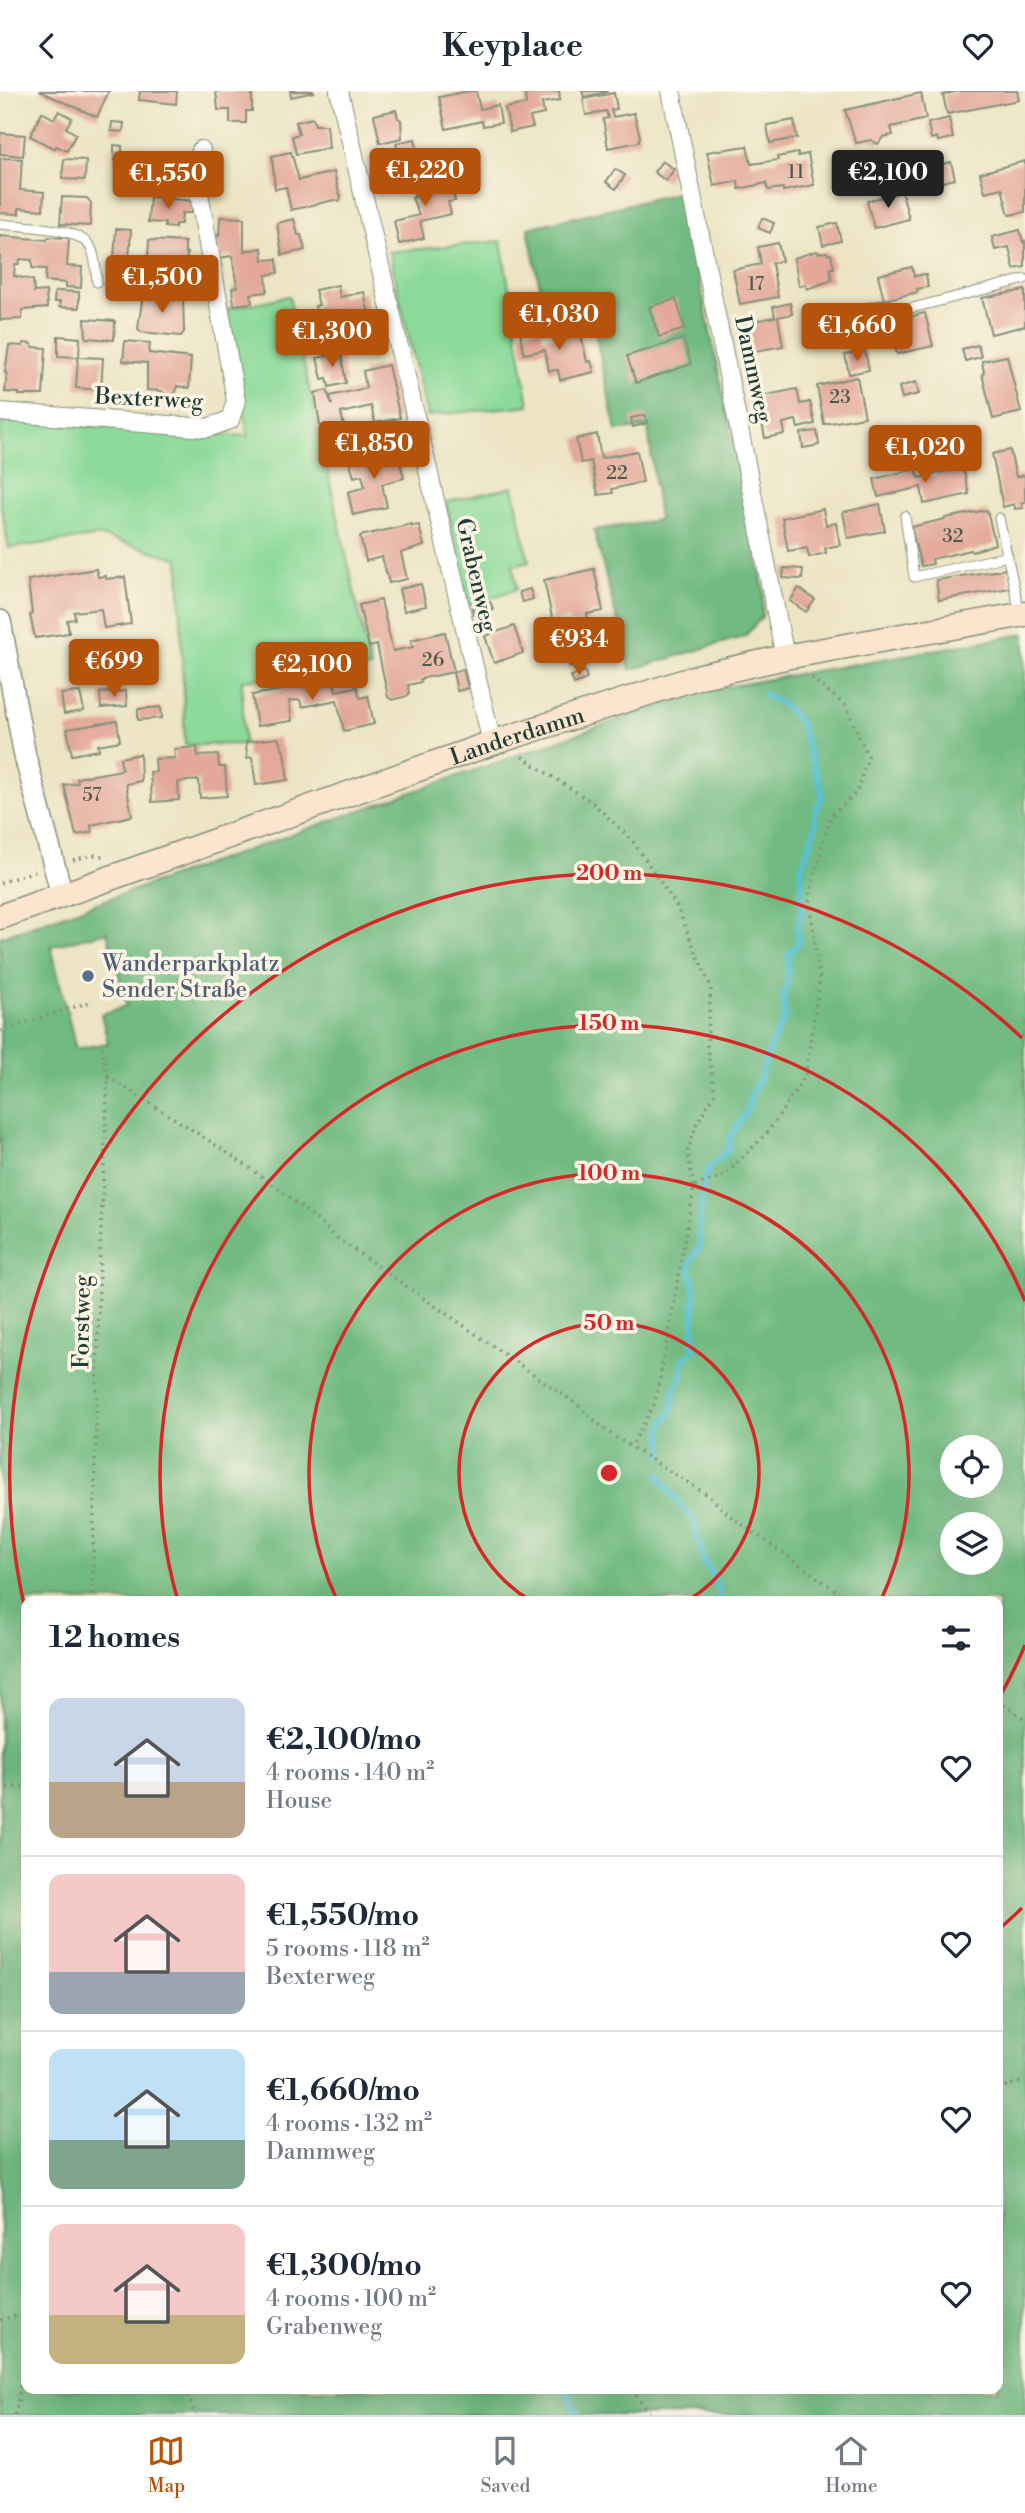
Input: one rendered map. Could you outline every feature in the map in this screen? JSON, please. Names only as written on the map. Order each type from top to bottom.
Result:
[{"type":"main road","name":"Landerdamm","points":[[0,918],[492,743],[701,676],[785,657],[1023,615]]},
{"type":"street","name":"Grabenweg","points":[[340,91],[492,743]]},
{"type":"street","name":"Dammweg","points":[[671,91],[785,657]]},
{"type":"street","name":"Bexterweg","points":[[0,412],[207,428],[230,420],[236,401],[197,182],[201,150]]},
{"type":"street","points":[[0,621],[25,756],[62,895]]},
{"type":"lane","points":[[0,224],[75,235],[90,246],[97,282]]},
{"type":"lane","points":[[890,314],[1025,279]]},
{"type":"lane","points":[[905,516],[914,577],[1008,557]]},
{"type":"lane","points":[[999,518],[1023,615]]},
{"type":"path","points":[[696,1185],[724,1176],[768,1132],[805,1076],[820,979],[809,897],[830,817],[856,792],[869,757],[846,706],[785,657]]},
{"type":"path","points":[[492,743],[532,761],[593,803],[632,840],[676,905],[711,987],[708,1046],[715,1093],[697,1123],[687,1152],[696,1185],[654,1403],[631,1447]]},
{"type":"path","points":[[0,883],[39,870]]},
{"type":"path","points":[[0,1031],[90,1002]]},
{"type":"path","name":"Forstweg","points":[[92,1596],[100,1249],[108,1077],[101,1044]]},
{"type":"path","points":[[108,1077],[249,1167],[309,1212],[337,1238],[575,1403],[609,1433],[706,1494],[733,1518],[844,1596]]},
{"type":"path","points":[[1003,1704],[1025,1719]]},
{"type":"path","points":[[0,1787],[21,1787]]},
{"type":"path","points":[[1003,2087],[1025,2081]]},
{"type":"path","points":[[0,2320],[21,2314]]},
{"type":"path","points":[[15,2415],[21,2386]]},
{"type":"path","points":[[187,2394],[196,2415]]},
{"type":"path","points":[[635,2394],[650,2415]]},
{"type":"green space","points":[[681,192],[764,591],[762,617],[745,636],[630,670],[594,530],[659,520],[648,427],[616,431],[591,313],[545,313],[528,228]]},
{"type":"green space","points":[[501,241],[529,405],[427,416],[389,252]]},
{"type":"green space","points":[[289,296],[371,668],[242,680],[244,744],[185,745],[179,559],[101,536],[9,548],[0,502],[0,427],[4,421],[248,436],[227,309]]},
{"type":"green space","points":[[513,487],[529,561],[513,565],[517,589],[469,605],[446,502]]},
{"type":"green space","points":[[1025,634],[1025,2415],[0,2415],[0,937],[697,692]],"holes":[[[107,932],[127,1006],[101,1014],[108,1043],[76,1049],[51,946]]]},
{"type":"building","points":[[39,91],[109,91],[97,117]]},
{"type":"building","points":[[140,91],[177,91],[176,104],[139,100]]},
{"type":"building","points":[[216,91],[252,91],[252,111],[246,111],[246,123],[230,123],[230,110],[218,110]]},
{"type":"building","points":[[290,91],[313,91],[314,92],[291,97]]},
{"type":"building","points":[[476,91],[480,109],[498,105],[501,123],[483,126],[482,121],[446,129],[439,97]]},
{"type":"building","points":[[529,91],[559,91],[560,100],[542,103],[544,114],[530,117],[533,127],[510,132],[505,108],[526,104],[525,94]]},
{"type":"building","points":[[582,91],[607,91],[607,92],[584,97]]},
{"type":"building","points":[[958,91],[1017,91],[1019,100],[947,114],[943,95]]},
{"type":"building","points":[[614,93],[617,109],[611,110],[613,117],[634,113],[640,136],[639,142],[608,148],[603,119],[608,118],[606,111],[586,115],[583,99]]},
{"type":"building","points":[[921,93],[926,119],[891,127],[893,135],[883,137],[878,144],[871,140],[856,143],[845,110]]},
{"type":"building","points":[[396,110],[401,120],[402,138],[380,143],[374,115]]},
{"type":"building","points":[[59,111],[72,118],[66,128],[76,134],[67,151],[56,146],[55,149],[30,136],[42,112],[54,119]]},
{"type":"building","points":[[313,118],[315,125],[327,125],[329,148],[296,154],[292,136],[299,134],[296,122]]},
{"type":"building","points":[[949,118],[953,138],[938,141],[937,137],[931,139],[928,123]]},
{"type":"building","points":[[794,120],[797,138],[770,143],[767,125]]},
{"type":"building","points":[[112,122],[124,123],[123,132],[111,131]]},
{"type":"building","points":[[0,133],[25,135],[23,156],[0,154]]},
{"type":"building","points":[[415,139],[420,162],[402,166],[396,143]]},
{"type":"building","points":[[114,145],[122,146],[122,160],[114,160]]},
{"type":"building","points":[[747,146],[751,164],[778,160],[777,157],[798,153],[798,156],[808,154],[814,185],[783,191],[783,188],[768,190],[766,183],[739,189],[738,181],[714,186],[707,152]]},
{"type":"building","points":[[291,152],[299,180],[334,172],[341,195],[340,201],[291,210],[286,187],[275,189],[272,156]]},
{"type":"building","points":[[0,158],[22,159],[20,190],[44,192],[43,210],[19,208],[19,214],[0,213]]},
{"type":"building","points":[[64,159],[86,160],[85,180],[62,179]]},
{"type":"building","points":[[662,161],[674,169],[666,181],[654,172]]},
{"type":"building","points":[[1025,161],[1025,212],[1009,215],[1002,188],[985,192],[980,173]]},
{"type":"building","points":[[951,162],[955,179],[910,190],[906,172]]},
{"type":"building","points":[[615,169],[625,175],[616,189],[606,182]]},
{"type":"building","points":[[169,172],[180,172],[179,187],[168,186]]},
{"type":"building","points":[[442,177],[445,188],[452,187],[455,201],[448,202],[451,214],[420,221],[424,238],[399,244],[394,221],[419,215],[412,198],[415,197],[411,184]]},
{"type":"building","points":[[902,192],[909,219],[874,228],[867,201]]},
{"type":"building","points":[[62,197],[87,198],[91,203],[90,226],[60,224]]},
{"type":"building","points":[[150,197],[193,201],[192,213],[182,213],[181,224],[175,224],[175,228],[165,227],[165,223],[148,222]]},
{"type":"building","points":[[220,217],[244,218],[244,251],[262,248],[263,260],[277,259],[278,273],[266,275],[266,292],[251,294],[252,303],[234,305],[232,288],[237,287],[232,256],[219,258],[216,235],[219,236]]},
{"type":"building","points":[[762,218],[774,223],[770,233],[758,228]]},
{"type":"building","points":[[294,219],[305,250],[282,255],[277,223]]},
{"type":"building","points":[[837,223],[841,241],[823,245],[819,227]]},
{"type":"building","points":[[116,229],[131,230],[127,288],[112,287]]},
{"type":"building","points":[[1020,230],[1023,242],[1025,241],[1025,267],[1014,269],[1009,247],[995,250],[992,237]]},
{"type":"building","points":[[0,236],[47,240],[48,237],[69,238],[67,266],[82,267],[81,288],[45,281],[46,269],[32,268],[32,260],[20,259],[19,264],[15,264],[14,276],[33,280],[34,292],[46,291],[47,308],[22,310],[22,319],[0,320]]},
{"type":"building","points":[[149,240],[185,242],[185,287],[143,284],[144,274],[147,274]]},
{"type":"building","points":[[778,243],[782,261],[772,263],[778,297],[740,304],[733,270],[761,264],[758,247]]},
{"type":"building","points":[[817,251],[831,254],[834,268],[830,268],[832,280],[807,289],[806,285],[799,286],[794,258]]},
{"type":"building","points":[[912,267],[914,276],[926,274],[928,287],[884,300],[878,275]]},
{"type":"building","points":[[338,285],[340,297],[364,292],[372,327],[336,336],[333,324],[320,327],[315,306],[319,305],[315,290]]},
{"type":"building","points":[[1025,290],[1025,326],[991,334],[982,298]]},
{"type":"building","points":[[55,292],[79,292],[79,308],[59,307],[60,302],[54,302]]},
{"type":"building","points":[[143,294],[183,297],[184,332],[181,336],[141,332],[138,329]]},
{"type":"building","points":[[676,299],[685,329],[659,337],[649,307]]},
{"type":"building","points":[[882,300],[887,323],[861,328],[856,306]]},
{"type":"building","points":[[790,303],[792,314],[778,317],[783,346],[749,352],[744,323],[775,317],[773,307]]},
{"type":"building","points":[[925,313],[933,346],[897,354],[889,322]]},
{"type":"building","points":[[85,319],[115,321],[114,340],[86,338]]},
{"type":"building","points":[[541,328],[543,338],[580,330],[587,362],[591,361],[594,372],[560,380],[558,370],[549,371],[545,350],[524,354],[520,332]]},
{"type":"building","points":[[58,336],[80,338],[79,357],[103,358],[101,390],[76,388],[78,357],[58,356]]},
{"type":"building","points":[[683,339],[691,364],[636,383],[627,356]]},
{"type":"building","points":[[125,341],[150,343],[149,353],[191,358],[189,388],[177,386],[176,392],[171,395],[147,390],[147,363],[123,361]]},
{"type":"building","points":[[23,343],[46,348],[43,395],[5,392],[9,345],[23,346]]},
{"type":"building","points":[[978,345],[981,357],[965,361],[962,349]]},
{"type":"building","points":[[865,351],[869,370],[849,374],[845,355]]},
{"type":"building","points":[[341,353],[346,383],[329,387],[327,378],[322,379],[317,358]]},
{"type":"building","points":[[1007,356],[1021,412],[993,419],[982,374],[982,361]]},
{"type":"building","points":[[388,365],[400,418],[375,423],[371,406],[341,413],[344,427],[321,432],[315,393],[327,390],[332,405],[330,396],[366,388],[363,371]]},
{"type":"building","points":[[857,377],[865,417],[824,424],[817,386]]},
{"type":"building","points":[[916,382],[919,394],[902,398],[899,387]]},
{"type":"building","points":[[797,389],[800,404],[810,402],[815,424],[798,428],[796,420],[783,423],[785,434],[765,438],[757,397]]},
{"type":"building","points":[[645,415],[647,423],[633,427],[631,418]]},
{"type":"building","points":[[817,431],[819,445],[803,448],[801,433]]},
{"type":"building","points":[[597,434],[601,458],[637,451],[643,482],[612,489],[613,493],[598,495],[591,461],[581,463],[576,439]]},
{"type":"building","points":[[1010,450],[1016,477],[1025,475],[1025,502],[1021,503],[1023,508],[1015,509],[1014,504],[1003,507],[992,454]]},
{"type":"building","points":[[397,451],[404,478],[382,484],[387,507],[353,515],[348,492],[365,487],[362,475],[354,477],[350,463]]},
{"type":"building","points":[[963,467],[969,494],[924,504],[921,487],[878,497],[874,479],[916,469],[919,478]]},
{"type":"building","points":[[880,504],[885,531],[848,538],[843,512]]},
{"type":"building","points":[[823,509],[826,525],[836,523],[840,545],[825,548],[826,553],[809,557],[807,548],[788,551],[782,518]]},
{"type":"building","points":[[987,510],[995,544],[972,552],[971,550],[932,559],[933,564],[921,566],[911,527]]},
{"type":"building","points":[[412,524],[419,525],[424,546],[401,553],[407,579],[389,583],[382,557],[366,561],[360,536]]},
{"type":"building","points":[[784,568],[803,569],[802,579],[783,578]]},
{"type":"building","points":[[96,569],[98,577],[105,576],[105,579],[125,577],[131,624],[104,628],[101,609],[74,612],[75,619],[67,620],[69,633],[35,638],[30,615],[28,580]]},
{"type":"building","points":[[594,569],[603,611],[587,614],[588,620],[570,624],[569,618],[553,622],[544,580]]},
{"type":"building","points":[[1007,569],[1010,588],[939,600],[936,580]]},
{"type":"building","points":[[421,584],[426,606],[404,611],[399,589]]},
{"type":"building","points":[[799,588],[815,600],[806,612],[790,601]]},
{"type":"building","points":[[530,589],[533,599],[522,602],[519,592]]},
{"type":"building","points":[[381,600],[393,651],[413,647],[411,640],[445,632],[454,672],[463,669],[468,688],[457,691],[453,672],[420,679],[421,682],[408,685],[407,696],[392,700],[388,697],[377,645],[369,647],[359,605]]},
{"type":"building","points":[[490,602],[493,609],[474,615],[472,608]]},
{"type":"building","points":[[514,626],[523,653],[494,663],[485,636]]},
{"type":"building","points":[[602,640],[606,659],[570,667],[566,647]]},
{"type":"building","points":[[585,671],[587,679],[574,684],[571,676]]},
{"type":"building","points":[[332,675],[336,691],[357,687],[360,698],[368,696],[374,724],[344,731],[337,700],[302,707],[300,700],[289,701],[292,721],[257,726],[252,695],[283,690],[282,678],[295,677],[295,680],[310,676],[311,680]]},
{"type":"building","points":[[126,691],[127,706],[101,708],[100,693]]},
{"type":"building","points":[[80,692],[84,711],[64,714],[61,694]]},
{"type":"building","points":[[161,707],[162,718],[138,720],[138,709]]},
{"type":"building","points":[[117,721],[120,741],[98,745],[99,750],[72,755],[67,729]]},
{"type":"building","points":[[278,738],[284,752],[288,780],[256,785],[252,757],[247,758],[246,742]]},
{"type":"building","points":[[197,747],[198,756],[218,755],[219,767],[225,767],[227,796],[200,798],[199,780],[178,782],[179,800],[152,802],[150,772],[156,772],[155,759],[175,758],[174,749]]},
{"type":"building","points":[[140,754],[141,781],[126,784],[132,816],[91,825],[92,832],[76,835],[64,785],[78,783],[77,778],[122,770],[120,758]]},
{"type":"waterway","points":[[662,1456],[661,1432],[664,1421],[671,1414],[676,1386],[682,1376],[681,1365],[694,1351],[695,1298],[689,1266],[700,1245],[699,1224],[705,1178],[709,1168],[728,1150],[730,1138],[748,1109],[750,1097],[785,1017],[783,995],[787,986],[789,954],[799,942],[797,930],[802,910],[801,870],[816,825],[815,812],[822,798],[800,723],[784,705],[765,695]]},
{"type":"waterway","points":[[658,1474],[682,1508],[693,1518],[704,1562],[714,1577],[720,1596]]},
{"type":"waterway","points":[[568,2394],[577,2415]]},
{"type":"place","name":"Wanderparkplatz Sender Straße","points":[[88,976]]}]
